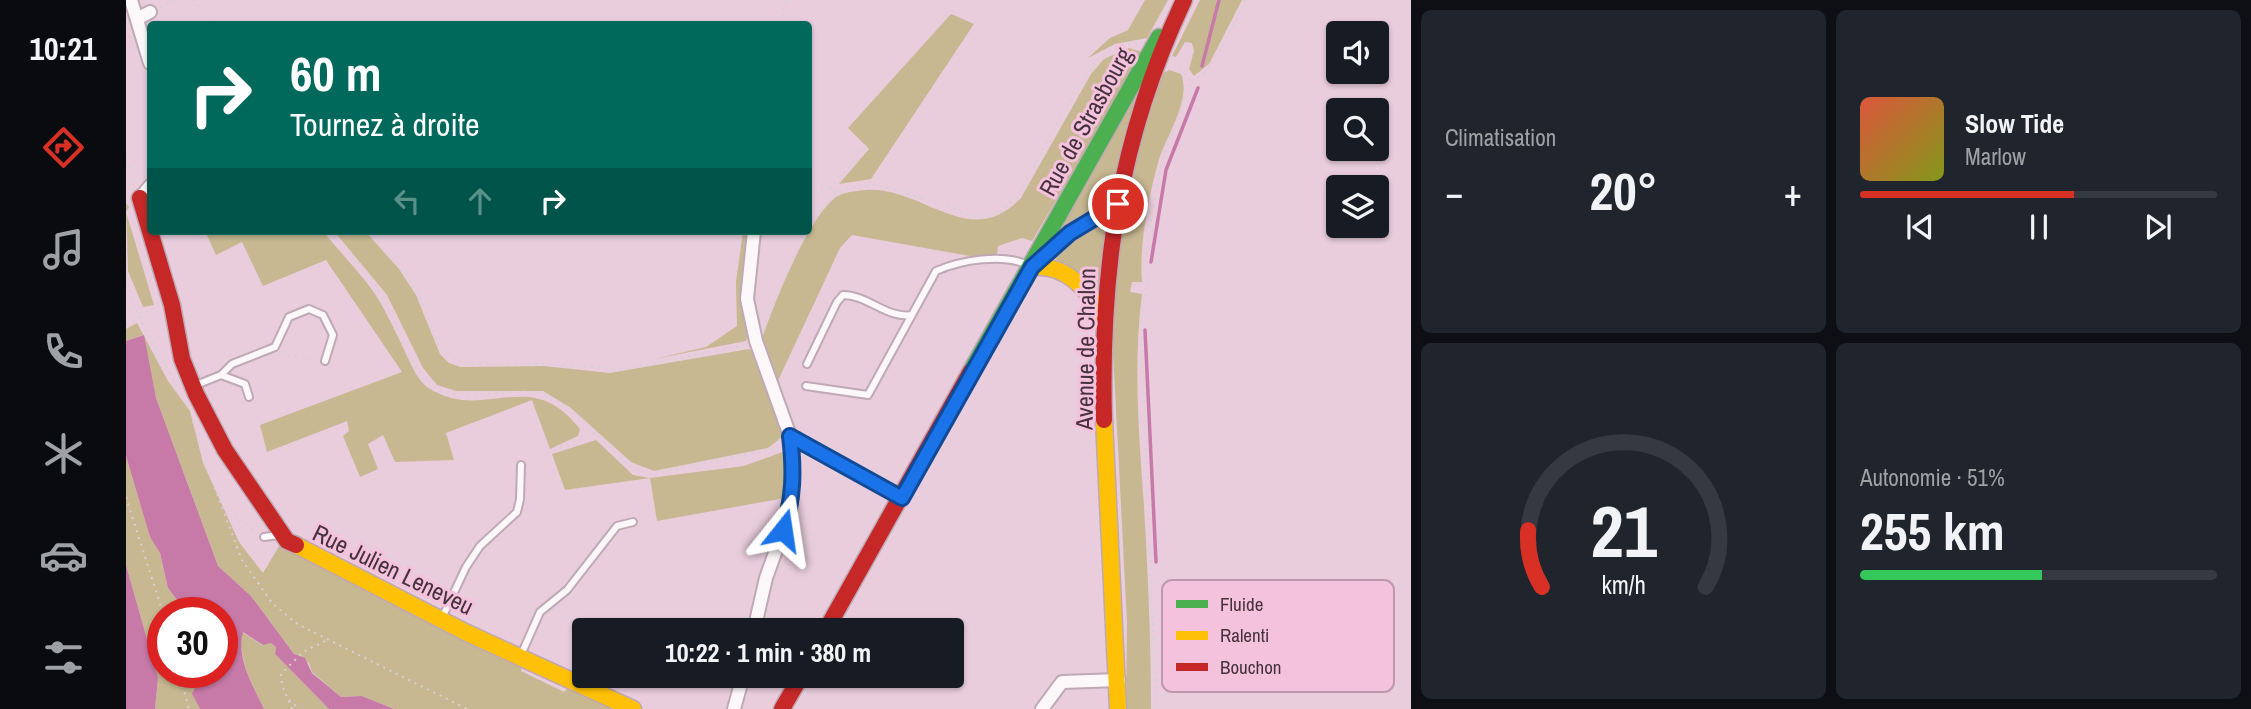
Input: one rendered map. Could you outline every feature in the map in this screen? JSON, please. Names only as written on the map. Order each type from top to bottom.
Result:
[{"type":"main road","name":"Rue de Strasbourg","points":[[833,618],[1182,0]]},
{"type":"main road","name":"Avenue de Chalon","points":[[1118,709],[1104,316],[1118,204],[1156,62],[1182,0]]},
{"type":"main road","points":[[1032,267],[1070,233],[1118,204]]},
{"type":"main road","name":"Rue Julien Leneveu","points":[[155,235],[172,305],[187,389],[281,534],[298,549],[633,709]]},
{"type":"main road","points":[[1032,267],[1043,265],[1068,275],[1088,293],[1104,316]]},
{"type":"main road","points":[[782,709],[794,688]]},
{"type":"street","points":[[131,0],[147,53]]},
{"type":"street","points":[[137,19],[150,12]]},
{"type":"street","points":[[754,235],[747,299],[756,341],[790,436],[793,480],[790,511],[766,578],[757,618]]},
{"type":"street","points":[[790,436],[902,498]]},
{"type":"street","points":[[1042,709],[1062,682],[1119,680]]},
{"type":"street","points":[[734,709],[740,688]]},
{"type":"lane","points":[[806,386],[868,395],[936,271],[946,267],[1008,258],[1032,267]]},
{"type":"lane","points":[[807,363],[836,302],[843,295],[852,295],[894,315],[912,315]]},
{"type":"lane","points":[[187,389],[221,376],[232,364],[275,347],[289,317],[309,309],[323,315],[332,335],[325,360]]},
{"type":"lane","points":[[221,376],[245,384],[249,397]]},
{"type":"lane","points":[[442,620],[466,567],[480,546],[516,512],[520,499],[521,465]]},
{"type":"lane","points":[[520,657],[540,612],[567,590],[617,526],[633,522]]},
{"type":"lane","points":[[264,537],[281,534]]},
{"type":"path","points":[[150,12],[175,0]]},
{"type":"path","points":[[192,0],[211,20]]},
{"type":"path","points":[[782,21],[785,0]]},
{"type":"path","points":[[1191,81],[1201,78],[1246,0]]},
{"type":"path","points":[[812,182],[836,192],[874,185],[979,218],[999,213],[1018,197],[1066,107],[1097,60],[1122,46],[1154,47]]},
{"type":"path","points":[[1163,63],[1179,67],[1191,81]]},
{"type":"path","points":[[1156,709],[1141,314],[1148,278],[1144,259],[1160,164],[1191,81]]},
{"type":"path","points":[[830,189],[866,145]]},
{"type":"path","points":[[126,159],[145,193]]},
{"type":"path","points":[[812,223],[836,192]]},
{"type":"path","points":[[333,235],[375,284],[416,368],[428,383],[440,391],[458,394],[544,395],[559,401],[622,461],[634,469],[652,474],[771,451],[783,445],[790,436]]},
{"type":"path","points":[[373,235],[417,290],[439,346],[464,364],[546,364],[603,370],[625,369],[756,341],[804,235]]},
{"type":"path","points":[[126,277],[138,316],[187,389]]},
{"type":"path","points":[[126,325],[154,308]]},
{"type":"path","points":[[275,347],[280,354],[293,358],[325,360]]},
{"type":"path","points":[[191,415],[242,560],[255,583],[282,614],[467,709]]},
{"type":"path","points":[[547,453],[595,434]]},
{"type":"path","points":[[126,497],[158,597]]},
{"type":"path","points":[[220,499],[256,534],[264,537]]},
{"type":"path","points":[[292,709],[281,680],[285,670],[303,652],[330,639]]},
{"type":"path","points":[[184,688],[189,709]]},
{"type":"path","points":[[288,700],[300,709]]},
{"type":"shaded area","points":[[1145,0],[1168,0],[1147,38],[1115,44],[1088,58],[1110,38],[1128,30]]},
{"type":"shaded area","points":[[1200,0],[1242,0],[1209,64],[1194,76],[1189,69],[1194,51],[1192,43],[1185,42],[1176,57],[1172,56]]},
{"type":"shaded area","points":[[951,14],[974,24],[871,179],[839,184],[869,149],[848,128]]},
{"type":"shaded area","points":[[1129,48],[1143,52],[1032,241],[1022,238],[998,246],[997,254],[981,258],[852,235],[840,248],[775,387],[760,344],[802,244],[807,235],[812,235],[813,224],[836,197],[852,192],[880,190],[962,218],[981,219],[1001,214],[1021,198],[1091,74],[1104,59]]},
{"type":"shaded area","points":[[1169,70],[1181,74],[1183,96],[1161,153],[1151,192],[1143,238],[1142,282],[1132,282],[1130,292],[1142,294],[1138,400],[1148,582],[1151,709],[1126,709],[1127,622],[1111,313],[1119,251],[1139,147],[1163,73]]},
{"type":"shaded area","points":[[1133,90],[1140,92],[1110,205],[1054,242]]},
{"type":"shaded area","points":[[126,213],[154,305],[143,307],[128,271]]},
{"type":"shaded area","points":[[1107,221],[1099,295],[1054,258],[1055,250]]},
{"type":"shaded area","points":[[207,235],[326,235],[377,297],[413,369],[426,386],[450,398],[470,400],[525,397],[543,400],[561,410],[580,429],[578,436],[550,449],[532,400],[446,433],[454,460],[395,462],[383,435],[368,444],[378,469],[360,477],[343,436],[349,431],[347,421],[267,452],[260,425],[402,372],[326,260],[263,286],[242,242],[216,255]]},
{"type":"shaded area","points":[[337,235],[369,235],[399,269],[416,295],[440,354],[449,363],[460,367],[544,366],[610,373],[749,349],[754,353],[782,437],[768,448],[654,471],[631,462],[571,408],[543,391],[456,391],[437,385],[423,368],[387,295]]},
{"type":"shaded area","points":[[742,235],[749,235],[749,330],[746,341],[654,359],[706,347],[737,326],[736,282]]},
{"type":"shaded area","points":[[137,323],[168,381],[190,411],[203,463],[239,542],[263,573],[281,543],[524,662],[521,671],[564,692],[569,687],[615,709],[394,709],[362,696],[341,697],[312,672],[309,663],[294,654],[251,596],[218,566],[156,398],[143,335],[126,341],[126,329]]},
{"type":"shaded area","points":[[144,335],[156,398],[218,566],[251,596],[294,654],[305,658],[312,673],[341,697],[362,696],[394,709],[329,709],[275,654],[276,647],[271,643],[263,645],[243,632],[241,642],[244,662],[264,709],[200,709],[192,694],[195,688],[238,688],[238,597],[175,597],[168,588],[160,553],[150,537],[126,456],[126,341]]},
{"type":"shaded area","points":[[596,440],[633,475],[650,478],[565,490],[552,454]]},
{"type":"shaded area","points":[[788,450],[785,498],[657,521],[650,478],[744,466]]},
{"type":"shaded area","points":[[126,456],[150,537],[160,553],[168,588],[175,597],[147,597],[147,639],[126,565]]},
{"type":"shaded area","points":[[126,565],[147,639],[147,688],[157,688],[155,709],[126,709]]},
{"type":"shaded area","points":[[242,632],[262,645],[271,642],[276,647],[275,654],[329,709],[264,709],[244,662]]},
{"type":"shaded area","points":[[157,688],[199,688],[192,694],[200,709],[155,709]]},
{"type":"waterway","points":[[1202,66],[1219,0]]},
{"type":"waterway","points":[[1151,262],[1166,170],[1198,88]]},
{"type":"waterway","points":[[1145,330],[1156,562]]},
{"type":"traffic: fast","points":[[971,371],[1159,37]]},
{"type":"traffic: slow","points":[[1032,267],[1055,270],[1074,280],[1104,316]]},
{"type":"traffic: slow","points":[[1104,420],[1118,709]]},
{"type":"traffic: slow","points":[[296,545],[465,632],[633,709]]},
{"type":"traffic: jam","points":[[1104,420],[1106,310],[1118,205],[1144,103],[1184,0]]},
{"type":"traffic: jam","points":[[140,198],[147,221]]},
{"type":"traffic: jam","points":[[1040,259],[1070,233],[1118,204]]},
{"type":"traffic: jam","points":[[151,235],[172,305],[182,359],[196,394],[225,450],[287,541],[296,545]]},
{"type":"traffic: jam","points":[[833,618],[971,371]]},
{"type":"traffic: jam","points":[[782,709],[794,688]]},
{"type":"route","points":[[783,530],[790,511],[793,480],[790,436],[902,498],[1032,267],[1070,233],[1118,204]]}]
